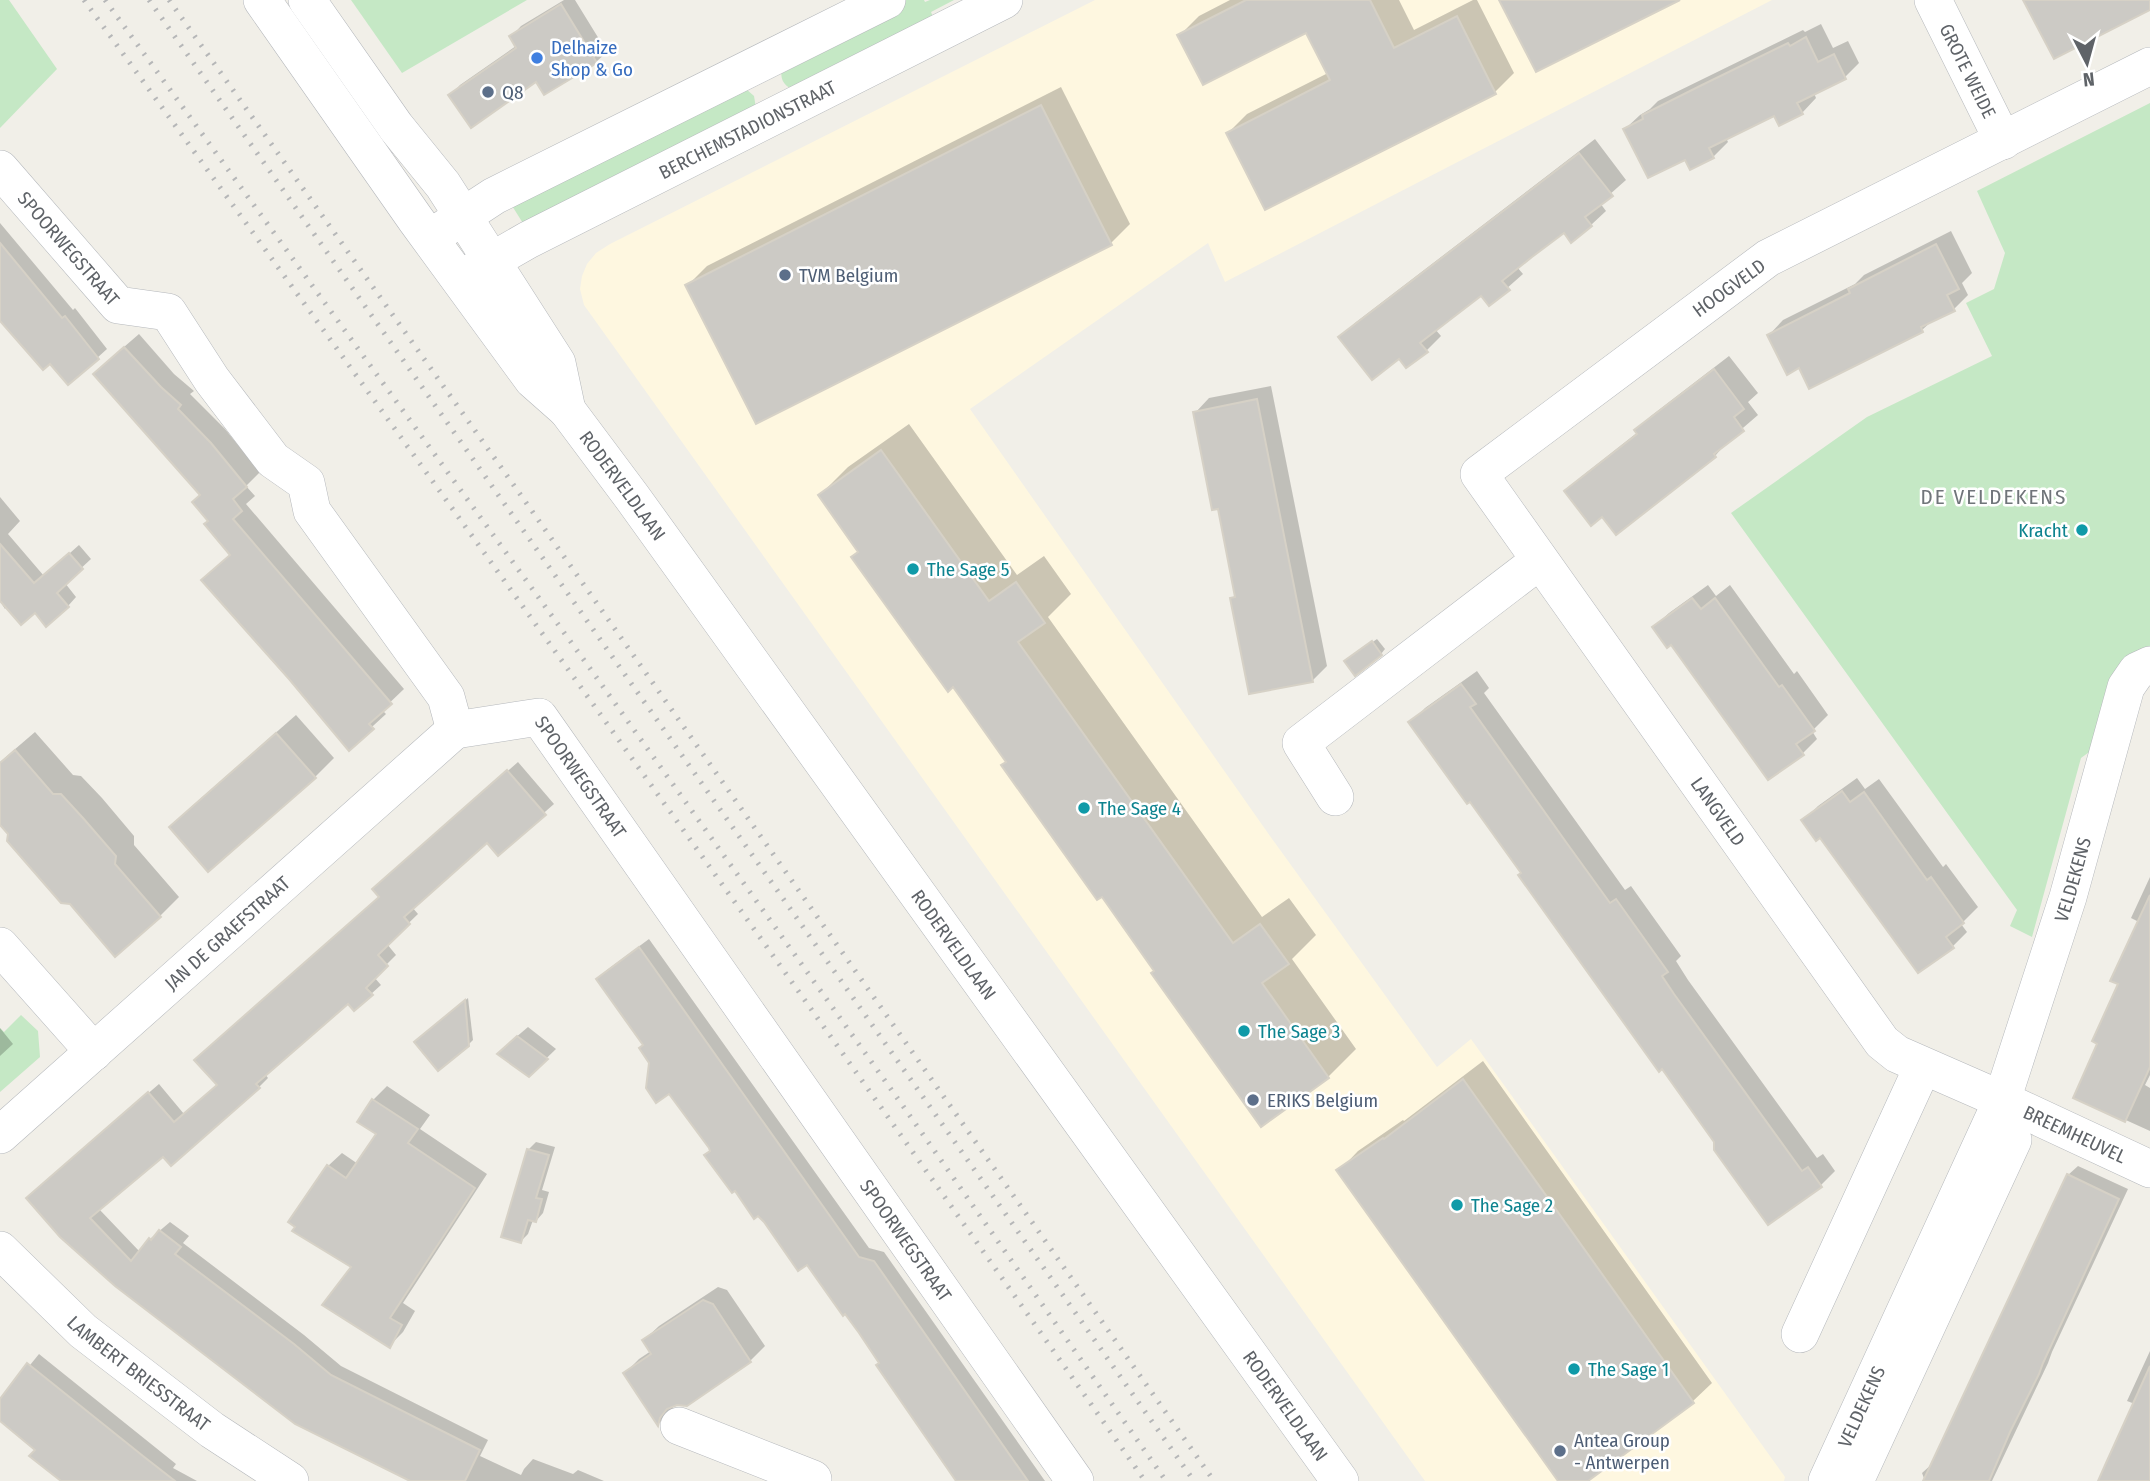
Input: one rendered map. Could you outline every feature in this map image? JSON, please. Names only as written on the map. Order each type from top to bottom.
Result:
[{"type":"street","name":"RODERVELDLAAN","points":[[262,0],[533,380],[567,411],[632,497],[1340,1481]]},
{"type":"street","name":"RODERVELDLAAN","points":[[307,0],[396,127],[443,185],[557,363],[567,411]]},
{"type":"street","points":[[430,238],[495,196],[887,0]]},
{"type":"street","name":"BERCHEMSTADIONSTRAAT","points":[[460,279],[528,240],[1004,0]]},
{"type":"street","name":"GROTE WEIDE","points":[[1933,0],[2003,141]]},
{"type":"street","name":"HOOGVELD","points":[[1479,474],[1768,258],[2150,66]]},
{"type":"street","points":[[755,67],[778,112]]},
{"type":"street","name":"SPOORWEGSTRAAT","points":[[0,169],[118,305],[168,312],[212,380],[273,460],[306,483],[312,510],[446,697],[455,730],[539,717],[1075,1481]]},
{"type":"street","name":"LANGVELD","points":[[1479,474],[1882,1042],[1897,1054],[2002,1100]]},
{"type":"street","points":[[1335,797],[1301,743],[1539,561]]},
{"type":"street","name":"VELDEKENS","points":[[1827,1481],[2013,1140],[2002,1100],[2068,897],[2126,687],[2132,676],[2149,665]]},
{"type":"street","name":"JAN DE GRAEFSTRAAT","points":[[0,1135],[455,730]]},
{"type":"street","points":[[0,946],[94,1052]]},
{"type":"street","points":[[1800,1334],[1923,1066]]},
{"type":"street","name":"BREEMHEUVEL","points":[[2002,1100],[2150,1169]]},
{"type":"street","name":"LAMBERT BRIESSTRAAT","points":[[0,1250],[83,1331],[212,1430],[290,1481]]},
{"type":"street","name":"VELDEKENS","points":[[1855,1481],[1907,1337]]},
{"type":"street","points":[[679,1426],[813,1479],[812,1481]]},
{"type":"shaded area","points":[[1095,0],[1772,0],[1225,282],[1208,243],[970,409],[1270,836],[1437,1067],[1471,1039],[1785,1477],[1784,1481],[1425,1481],[584,305],[580,289],[587,264],[596,253],[610,244]]},
{"type":"green space","points":[[0,0],[9,0],[57,69],[0,128]]},
{"type":"green space","points":[[351,0],[527,0],[402,73]]},
{"type":"green space","points":[[903,0],[954,0],[931,12],[936,24],[793,90],[784,83],[782,67]]},
{"type":"green space","points":[[746,89],[754,96],[756,108],[526,228],[509,201]]},
{"type":"green space","points":[[2150,103],[2150,650],[2092,750],[2081,758],[2032,937],[2010,926],[2017,910],[1731,513],[1867,417],[1992,356],[1966,303],[1994,289],[2005,253],[1977,191]]},
{"type":"green space","points":[[21,1015],[38,1031],[40,1057],[0,1092],[0,1028],[4,1032]]},
{"type":"building","points":[[1246,0],[1370,0],[1394,48],[1457,16],[1496,94],[1265,210],[1226,133],[1330,80],[1306,33],[1203,85],[1177,35]]},
{"type":"building","points":[[1499,0],[1680,0],[1536,72]]},
{"type":"building","points":[[2023,0],[2150,0],[2150,10],[2054,59]]},
{"type":"building","points":[[561,4],[597,63],[544,95],[536,82],[471,128],[448,95],[516,48],[509,36]]},
{"type":"building","points":[[1806,37],[1818,62],[1834,54],[1846,79],[1797,103],[1803,114],[1779,126],[1774,116],[1709,148],[1714,158],[1690,170],[1685,160],[1648,178],[1623,129],[1643,119],[1642,115],[1788,43],[1790,46]]},
{"type":"building","points":[[1041,105],[1112,245],[756,424],[685,285]]},
{"type":"building","points":[[1579,153],[1613,196],[1585,217],[1592,226],[1571,243],[1564,233],[1502,281],[1510,290],[1489,306],[1481,296],[1420,343],[1428,352],[1406,368],[1399,359],[1372,380],[1338,337]]},
{"type":"building","points":[[0,243],[99,359],[68,385],[50,364],[43,370],[0,321]]},
{"type":"building","points":[[1936,244],[1959,289],[1947,295],[1955,311],[1921,327],[1923,332],[1809,389],[1799,368],[1787,375],[1767,335],[1850,293],[1848,289]]},
{"type":"building","points":[[124,347],[181,405],[178,409],[211,443],[247,487],[233,499],[242,511],[233,519],[392,704],[369,724],[374,729],[349,751],[201,580],[230,555],[204,524],[208,521],[192,502],[200,495],[93,374]]},
{"type":"building","points":[[1714,369],[1744,409],[1734,417],[1744,431],[1714,454],[1716,457],[1616,535],[1602,517],[1591,526],[1564,491],[1637,434],[1634,430]]},
{"type":"building","points":[[1257,399],[1313,682],[1249,694],[1230,598],[1235,597],[1218,509],[1212,510],[1193,412]]},
{"type":"building","points":[[881,450],[989,601],[1016,582],[1045,623],[1018,642],[1233,943],[1260,924],[1289,964],[1262,983],[1329,1078],[1261,1127],[1151,973],[1154,971],[1102,897],[1097,900],[1001,765],[1006,762],[953,687],[948,692],[851,557],[858,552],[818,495]]},
{"type":"building","points":[[0,544],[34,583],[69,553],[83,569],[57,593],[69,607],[46,627],[35,613],[21,625],[0,601]]},
{"type":"building","points":[[1692,598],[1701,609],[1715,598],[1779,687],[1782,685],[1815,731],[1796,744],[1804,755],[1768,780],[1671,645],[1667,648],[1652,627]]},
{"type":"building","points":[[1372,641],[1382,655],[1355,676],[1344,661]]},
{"type":"building","points":[[1461,684],[1476,704],[1470,707],[1566,842],[1610,903],[1616,899],[1668,972],[1662,976],[1674,994],[1802,1171],[1808,1167],[1822,1187],[1768,1225],[1714,1150],[1714,1142],[1662,1069],[1659,1072],[1518,875],[1521,873],[1408,722]]},
{"type":"building","points":[[276,733],[316,778],[208,872],[169,827]]},
{"type":"building","points":[[15,750],[53,794],[61,794],[83,818],[116,856],[115,864],[161,917],[115,957],[70,904],[61,903],[7,841],[8,834],[0,825],[0,763]]},
{"type":"building","points":[[507,770],[546,815],[498,856],[487,843],[404,917],[410,924],[378,955],[388,966],[366,988],[373,995],[354,1011],[348,1004],[256,1084],[260,1088],[171,1166],[163,1157],[90,1218],[131,1261],[159,1230],[181,1247],[175,1254],[331,1375],[480,1450],[465,1481],[410,1481],[295,1424],[115,1286],[60,1237],[26,1198],[148,1092],[174,1122],[217,1085],[194,1060],[379,897],[372,889]]},
{"type":"building","points":[[1842,791],[1850,802],[1864,792],[1927,880],[1931,877],[1964,923],[1946,937],[1954,948],[1918,973],[1820,838],[1816,841],[1801,820]]},
{"type":"building","points":[[2150,895],[2150,1067],[2125,1122],[2073,1098],[2097,1044],[2092,1041],[2118,984],[2110,981]]},
{"type":"building","points":[[639,947],[859,1257],[874,1261],[1028,1481],[956,1481],[876,1365],[879,1363],[859,1333],[845,1314],[843,1316],[807,1265],[798,1271],[764,1222],[758,1216],[754,1219],[735,1191],[732,1193],[704,1155],[710,1151],[709,1148],[669,1094],[656,1103],[646,1088],[649,1063],[639,1048],[643,1045],[596,979]]},
{"type":"building","points":[[465,1000],[469,1046],[438,1071],[414,1042]]},
{"type":"building","points":[[517,1036],[548,1059],[529,1077],[497,1054]]},
{"type":"building","points":[[1463,1079],[1694,1403],[1588,1481],[1558,1481],[1336,1170],[1384,1139]]},
{"type":"building","points":[[372,1099],[418,1129],[408,1143],[475,1188],[390,1318],[402,1325],[390,1348],[322,1305],[351,1267],[292,1231],[295,1227],[288,1222],[327,1165],[346,1178],[376,1134],[357,1122]]},
{"type":"building","points":[[527,1149],[549,1155],[536,1198],[542,1199],[536,1222],[528,1220],[521,1243],[501,1237]]},
{"type":"building","points":[[2067,1174],[2119,1199],[1989,1481],[1923,1481]]},
{"type":"building","points":[[703,1300],[713,1304],[751,1362],[687,1406],[677,1405],[667,1409],[658,1426],[623,1373],[651,1354],[642,1340]]},
{"type":"building","points":[[27,1363],[175,1481],[61,1481],[29,1456],[35,1450],[0,1421],[0,1399]]},
{"type":"building","points":[[2150,1366],[2150,1481],[2098,1481],[2106,1463]]},
{"type":"railway","points":[[84,0],[618,738],[1145,1481]]},
{"type":"railway","points":[[105,0],[589,667],[903,1106],[1166,1481]]},
{"type":"railway","points":[[149,0],[1194,1481]]},
{"type":"railway","points":[[169,0],[1214,1481]]},
{"type":"place","name":"Delhaize Shop & Go","points":[[537,58]]},
{"type":"place","name":"Q8","points":[[488,92]]},
{"type":"place","name":"TVM Belgium","points":[[785,275]]},
{"type":"place","name":"Kracht","points":[[2082,530]]},
{"type":"place","name":"The Sage 5","points":[[913,569]]},
{"type":"place","name":"The Sage 4","points":[[1084,808]]},
{"type":"place","name":"The Sage 3","points":[[1244,1031]]},
{"type":"place","name":"ERIKS Belgium","points":[[1253,1100]]},
{"type":"place","name":"The Sage 2","points":[[1457,1205]]},
{"type":"place","name":"The Sage 1","points":[[1574,1369]]},
{"type":"place","name":"Antea Group - Antwerpen","points":[[1560,1451]]},
{"type":"district","name":"DE VELDEKENS","points":[[1994,497]]}]
